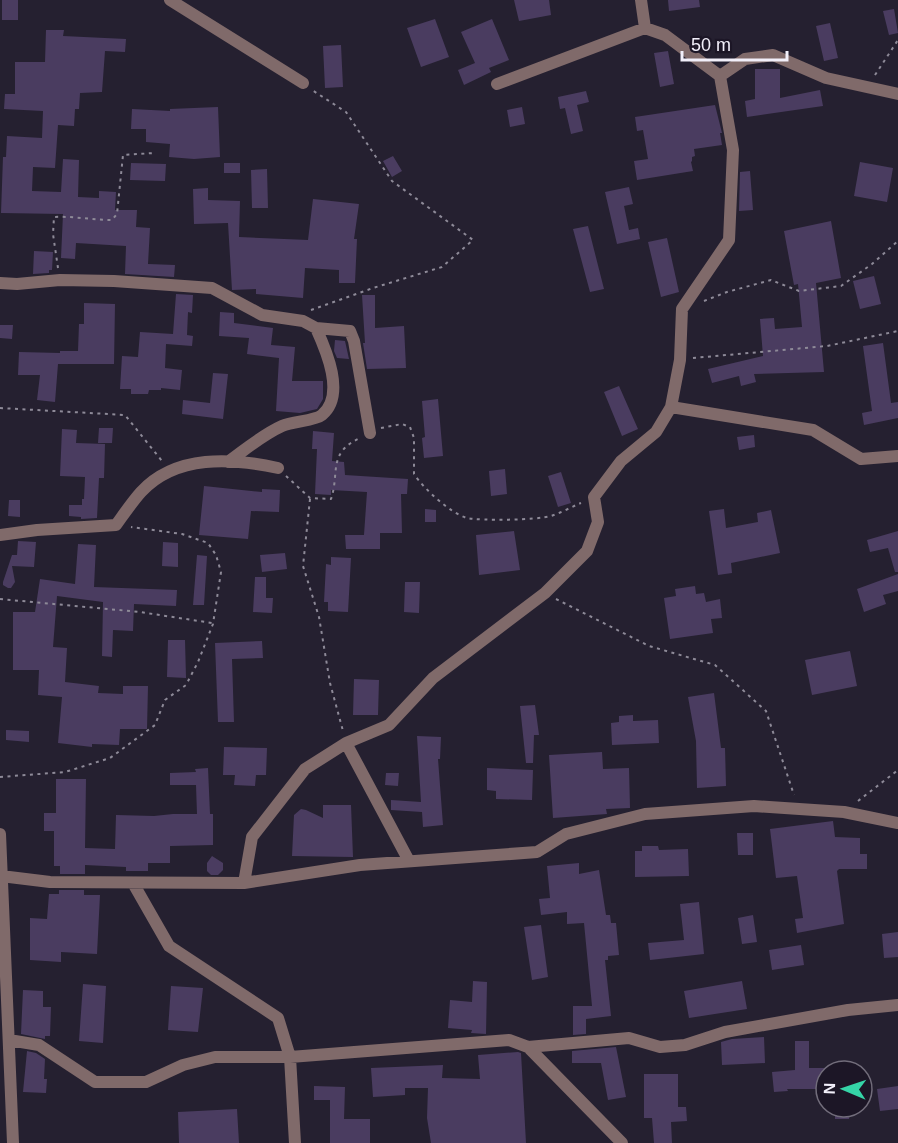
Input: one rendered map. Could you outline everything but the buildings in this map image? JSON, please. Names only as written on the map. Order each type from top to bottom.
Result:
[{"type":"street","points":[[170,0],[303,83]]},
{"type":"street","points":[[641,0],[645,28]]},
{"type":"street","points":[[244,883],[252,837],[305,768],[346,743],[388,725],[433,678],[545,593],[587,551],[598,522],[594,497],[621,461],[656,432],[671,407],[680,360],[682,309],[729,240],[733,150],[720,76],[665,35],[645,28],[497,84]]},
{"type":"street","points":[[720,76],[745,59],[773,55],[826,78],[898,94]]},
{"type":"street","points":[[0,283],[17,284],[60,280],[114,281],[212,288],[262,315],[303,321],[316,328],[350,331],[354,341],[370,433]]},
{"type":"street","points":[[228,462],[261,437],[285,425],[321,416],[332,404],[333,382],[330,360],[316,328]]},
{"type":"street","points":[[671,407],[813,430],[861,459],[898,456]]},
{"type":"street","points":[[0,535],[37,530],[116,525],[142,490],[170,470],[203,461],[253,462],[278,468]]},
{"type":"street","points":[[346,743],[409,861]]},
{"type":"street","points":[[1,876],[50,882],[244,883],[360,865],[537,852],[566,834],[645,814],[754,806],[844,812],[898,823]]},
{"type":"street","points":[[0,834],[3,965],[9,1040],[12,1143]]},
{"type":"street","points":[[133,883],[169,946],[278,1018],[290,1057],[295,1143]]},
{"type":"street","points":[[9,1040],[39,1045],[95,1082],[146,1082],[183,1065],[215,1057],[290,1057],[509,1040],[528,1047],[629,1038],[660,1047],[685,1045],[724,1032],[848,1010],[898,1005]]},
{"type":"street","points":[[528,1047],[621,1143]]},
{"type":"path","points":[[868,88],[898,40]]},
{"type":"path","points":[[303,83],[346,112],[392,181],[473,240],[442,267],[307,311]]},
{"type":"path","points":[[60,280],[52,234],[54,217],[112,219],[117,214],[123,155],[154,153]]},
{"type":"path","points":[[682,309],[728,292],[771,280],[799,291],[841,286],[872,264],[898,241]]},
{"type":"path","points":[[680,360],[827,346],[898,331]]},
{"type":"path","points":[[0,408],[124,415],[170,470]]},
{"type":"path","points":[[278,468],[310,498],[331,499],[334,491],[335,466],[341,452],[355,440],[378,429],[402,424],[410,427],[414,438],[414,474],[444,505],[467,518],[488,520],[549,517],[594,497]]},
{"type":"path","points":[[310,498],[303,566],[319,617],[330,683],[346,743]]},
{"type":"path","points":[[0,777],[65,772],[110,759],[155,725],[165,700],[186,685],[198,662],[213,624],[221,572],[216,555],[208,543],[182,534],[116,525]]},
{"type":"path","points":[[545,593],[649,646],[715,665],[766,711],[799,809]]},
{"type":"path","points":[[0,599],[140,612],[213,624]]},
{"type":"path","points":[[844,812],[898,770]]}]
